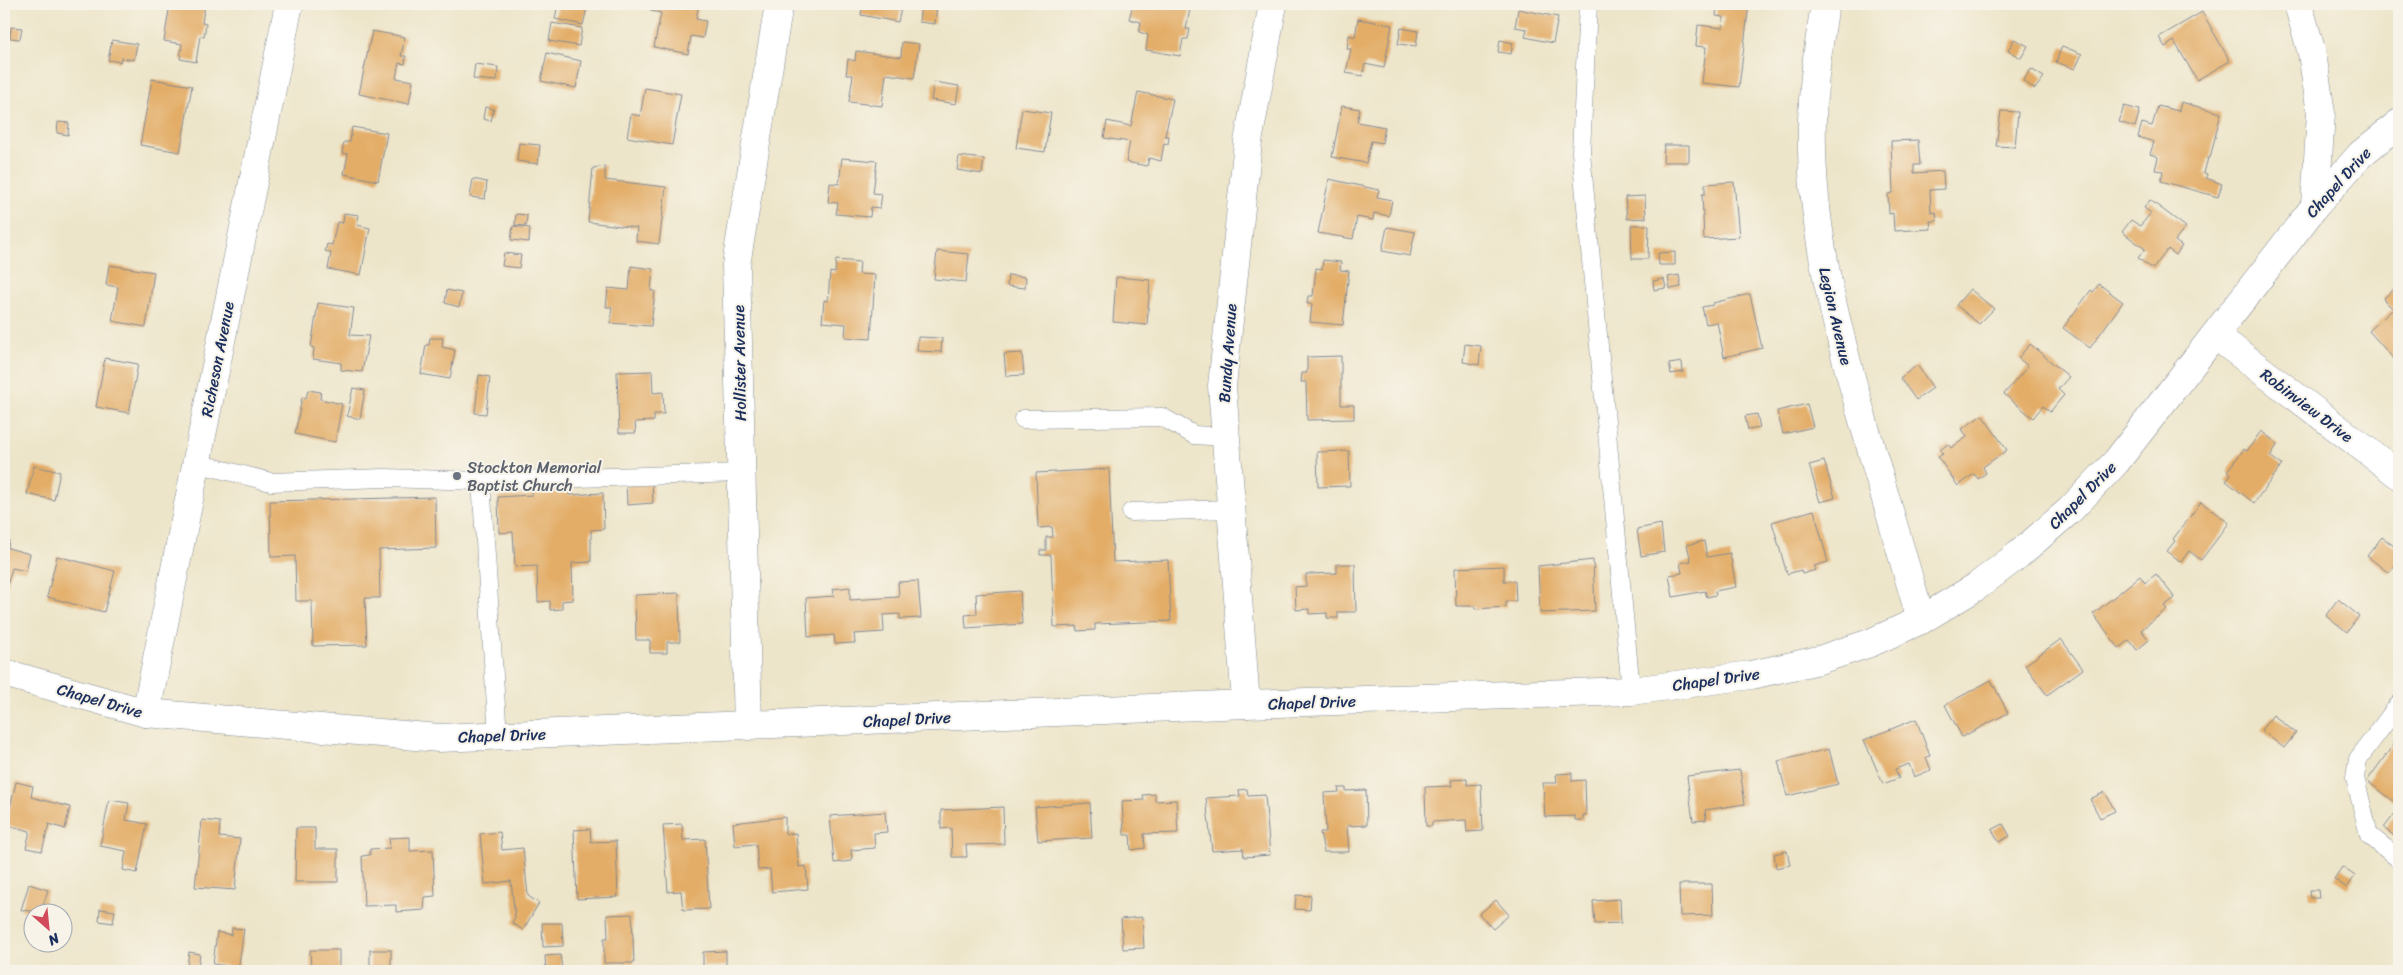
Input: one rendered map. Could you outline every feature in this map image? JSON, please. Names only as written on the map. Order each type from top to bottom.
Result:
[{"type":"street","name":"Richeson Avenue","points":[[146,713],[288,4]]},
{"type":"street","name":"Hollister Avenue","points":[[748,726],[736,264],[778,4]]},
{"type":"street","name":"Bundy Avenue","points":[[1246,704],[1222,386],[1248,142],[1273,4]]},
{"type":"street","name":"Legion Avenue","points":[[1826,4],[1819,40],[1812,120],[1814,189],[1823,262],[1837,331],[1921,620]]},
{"type":"street","points":[[2298,4],[2312,53],[2321,113],[2315,206]]},
{"type":"street","name":"Chapel Drive","points":[[4,672],[146,713],[439,738],[1246,704],[1631,691],[1751,675],[1819,660],[1870,643],[1921,620],[1976,587],[2018,555],[2070,510],[2116,462],[2315,206],[2361,154],[2399,123]]},
{"type":"street","name":"Robinview Drive","points":[[2215,335],[2399,476]]},
{"type":"lane","points":[[1588,4],[1581,152],[1631,691]]},
{"type":"lane","points":[[1023,419],[1162,417],[1194,436],[1225,437]]},
{"type":"lane","points":[[196,463],[271,482],[384,478],[481,482],[742,473]]},
{"type":"lane","points":[[481,482],[498,736]]},
{"type":"lane","points":[[1131,512],[1231,509]]},
{"type":"lane","points":[[2399,704],[2358,759],[2355,778],[2369,835],[2399,859]]},
{"type":"building","points":[[170,4],[205,4],[202,23],[206,24],[204,37],[200,36],[196,62],[180,59],[182,44],[164,41]]},
{"type":"building","points":[[558,4],[588,4],[583,25],[555,19]]},
{"type":"building","points":[[652,4],[699,4],[696,19],[706,21],[703,38],[691,36],[688,54],[654,47],[661,13],[651,11]]},
{"type":"building","points":[[863,4],[902,4],[898,22],[861,15]]},
{"type":"building","points":[[921,4],[937,4],[935,24],[919,22]]},
{"type":"building","points":[[1133,4],[1171,6],[1172,4],[1191,4],[1186,29],[1190,29],[1188,39],[1183,39],[1180,56],[1146,50],[1148,35],[1139,32],[1141,22],[1129,19]]},
{"type":"building","points":[[1394,4],[1424,4],[1423,10]]},
{"type":"building","points":[[1717,4],[1749,4],[1739,87],[1702,83],[1706,47],[1696,46],[1698,25],[1723,28],[1724,17],[1716,16]]},
{"type":"building","points":[[1518,9],[1558,17],[1553,43],[1525,37],[1527,29],[1515,27]]},
{"type":"building","points":[[2202,12],[2230,61],[2197,80],[2174,41],[2165,47],[2159,37]]},
{"type":"building","points":[[1358,19],[1392,25],[1384,68],[1365,64],[1363,76],[1346,73],[1351,49],[1347,49],[1349,35],[1355,37]]},
{"type":"building","points":[[552,23],[582,28],[579,46],[549,41]]},
{"type":"building","points":[[11,27],[22,28],[20,39],[10,38]]},
{"type":"building","points":[[1401,28],[1418,31],[1416,46],[1398,44]]},
{"type":"building","points":[[372,31],[405,37],[401,56],[406,56],[405,64],[399,63],[396,78],[413,81],[409,104],[359,94]]},
{"type":"building","points":[[2014,39],[2028,46],[2021,58],[2008,51]]},
{"type":"building","points":[[112,40],[137,44],[134,60],[121,58],[120,62],[108,60]]},
{"type":"building","points":[[1500,40],[1513,43],[1511,54],[1498,52]]},
{"type":"building","points":[[902,42],[919,44],[914,78],[886,74],[882,106],[849,102],[853,75],[846,75],[848,59],[855,61],[856,51],[901,57]]},
{"type":"building","points":[[2062,46],[2082,54],[2075,69],[2056,62]]},
{"type":"building","points":[[547,53],[581,61],[576,88],[541,81]]},
{"type":"building","points":[[475,64],[498,67],[497,81],[473,79]]},
{"type":"building","points":[[2031,69],[2044,77],[2035,89],[2023,81]]},
{"type":"building","points":[[152,79],[192,86],[180,152],[140,145]]},
{"type":"building","points":[[934,82],[959,86],[956,104],[931,100]]},
{"type":"building","points":[[645,88],[681,94],[672,145],[627,137],[631,114],[640,116]]},
{"type":"building","points":[[1138,92],[1173,99],[1165,136],[1169,136],[1168,144],[1164,143],[1161,161],[1149,158],[1147,166],[1126,162],[1130,142],[1104,138],[1107,121],[1131,126]]},
{"type":"building","points":[[2181,102],[2221,113],[2210,158],[2208,158],[2204,173],[2207,174],[2206,178],[2222,184],[2218,197],[2161,181],[2163,171],[2155,170],[2158,157],[2150,154],[2154,142],[2138,137],[2142,123],[2152,126],[2158,106],[2179,111]]},
{"type":"building","points":[[1342,106],[1360,109],[1357,122],[1385,127],[1382,143],[1371,141],[1366,163],[1332,157]]},
{"type":"building","points":[[2124,106],[2140,110],[2135,127],[2119,122]]},
{"type":"building","points":[[485,107],[494,109],[491,121],[483,119]]},
{"type":"building","points":[[1022,109],[1051,113],[1045,152],[1016,148]]},
{"type":"building","points":[[2001,111],[2018,112],[2015,147],[1996,146]]},
{"type":"building","points":[[58,122],[69,123],[68,135],[57,133]]},
{"type":"building","points":[[352,127],[387,133],[378,181],[344,174],[348,154],[342,153],[344,142],[350,142]]},
{"type":"building","points":[[1918,140],[1920,165],[1914,165],[1914,173],[1943,171],[1944,189],[1930,190],[1931,213],[1936,212],[1937,221],[1930,221],[1931,229],[1894,231],[1893,213],[1889,214],[1888,194],[1893,193],[1891,141]]},
{"type":"building","points":[[519,143],[540,145],[538,164],[517,161]]},
{"type":"building","points":[[1664,145],[1689,145],[1689,162],[1663,162]]},
{"type":"building","points":[[959,156],[984,159],[982,174],[957,170]]},
{"type":"building","points":[[842,158],[877,161],[873,193],[882,194],[880,208],[871,207],[870,217],[836,214],[838,203],[828,202],[830,183],[839,184]]},
{"type":"building","points":[[605,166],[605,180],[666,187],[659,244],[636,241],[637,228],[588,222],[593,168]]},
{"type":"building","points":[[473,179],[487,182],[485,199],[470,197]]},
{"type":"building","points":[[1329,179],[1379,190],[1377,197],[1392,200],[1389,216],[1374,213],[1373,220],[1357,217],[1353,239],[1318,233]]},
{"type":"building","points":[[1734,182],[1739,237],[1704,239],[1702,194],[1705,194],[1705,184]]},
{"type":"building","points":[[1645,196],[1646,218],[1627,219],[1625,197]]},
{"type":"building","points":[[2150,200],[2186,227],[2175,241],[2182,246],[2176,255],[2168,249],[2153,269],[2138,258],[2145,249],[2122,232],[2131,220],[2140,226],[2151,213],[2144,208]]},
{"type":"building","points":[[344,213],[359,215],[357,225],[370,228],[361,275],[328,269],[331,253],[325,251],[327,244],[332,245],[337,222],[343,223]]},
{"type":"building","points":[[516,214],[527,215],[526,226],[515,225]]},
{"type":"building","points":[[1631,225],[1649,225],[1648,259],[1632,259]]},
{"type":"building","points":[[513,226],[530,228],[529,242],[511,240]]},
{"type":"building","points":[[1387,227],[1415,232],[1410,256],[1382,251]]},
{"type":"building","points":[[937,251],[969,254],[966,282],[934,279]]},
{"type":"building","points":[[1675,252],[1675,265],[1659,265],[1658,253]]},
{"type":"building","points":[[504,253],[521,255],[519,268],[502,266]]},
{"type":"building","points":[[836,260],[860,262],[859,274],[875,275],[871,339],[845,337],[846,324],[822,322],[824,300],[828,301],[830,272],[835,273]]},
{"type":"building","points":[[1323,260],[1341,262],[1340,270],[1349,271],[1343,325],[1310,322],[1312,304],[1307,304],[1308,296],[1313,296],[1316,268],[1322,269]]},
{"type":"building","points":[[109,265],[154,272],[146,327],[112,321],[118,287],[106,285]]},
{"type":"building","points":[[631,266],[653,269],[651,291],[655,291],[651,326],[610,323],[612,307],[606,307],[608,288],[629,290]]},
{"type":"building","points":[[1008,275],[1026,277],[1025,288],[1007,286]]},
{"type":"building","points":[[1679,275],[1681,287],[1670,289],[1668,277]]},
{"type":"building","points":[[1116,277],[1150,280],[1147,325],[1113,322]]},
{"type":"building","points":[[1664,279],[1666,288],[1654,290],[1653,281]]},
{"type":"building","points":[[2099,284],[2123,302],[2090,348],[2063,328],[2091,290],[2093,292]]},
{"type":"building","points":[[2399,284],[2399,365],[2369,331],[2393,309],[2383,299]]},
{"type":"building","points":[[1970,289],[1994,309],[1979,324],[1956,305]]},
{"type":"building","points":[[447,290],[462,293],[459,307],[445,303]]},
{"type":"building","points":[[1750,294],[1762,348],[1724,357],[1717,322],[1706,324],[1702,307]]},
{"type":"building","points":[[318,303],[354,308],[350,335],[369,336],[362,372],[341,370],[341,363],[313,359],[314,348],[311,347]]},
{"type":"building","points":[[918,337],[942,338],[941,352],[917,351]]},
{"type":"building","points":[[430,338],[443,338],[442,347],[455,350],[450,379],[421,374],[426,345],[429,345]]},
{"type":"building","points":[[1465,344],[1481,346],[1479,365],[1463,362]]},
{"type":"building","points":[[2030,344],[2069,377],[2058,389],[2064,395],[2050,412],[2043,406],[2033,418],[2004,394],[2028,366],[2018,358]]},
{"type":"building","points":[[1022,353],[1024,375],[1006,376],[1004,354]]},
{"type":"building","points":[[1341,356],[1341,405],[1354,405],[1354,419],[1307,420],[1306,382],[1301,382],[1302,373],[1307,373],[1307,357]]},
{"type":"building","points":[[105,358],[138,364],[129,413],[96,407]]},
{"type":"building","points":[[1682,362],[1683,372],[1671,374],[1669,364]]},
{"type":"building","points":[[1917,365],[1933,388],[1916,400],[1900,378]]},
{"type":"building","points":[[652,371],[653,393],[663,392],[664,414],[654,414],[654,421],[635,422],[636,433],[619,433],[617,372]]},
{"type":"building","points":[[479,375],[490,377],[486,414],[475,413]]},
{"type":"building","points":[[353,388],[365,390],[360,419],[347,416]]},
{"type":"building","points":[[308,390],[321,392],[320,399],[342,404],[335,442],[295,434],[302,397],[306,398]]},
{"type":"building","points":[[1807,404],[1813,427],[1783,434],[1777,411]]},
{"type":"building","points":[[1757,414],[1760,428],[1748,430],[1745,416]]},
{"type":"building","points":[[1982,415],[2007,450],[1983,467],[1986,473],[1978,479],[1974,474],[1958,486],[1938,457],[1943,454],[1940,450],[1948,444],[1951,448],[1967,437],[1962,429]]},
{"type":"building","points":[[2261,431],[2278,444],[2270,456],[2282,465],[2254,503],[2226,481],[2231,474],[2227,471],[2244,449],[2247,451]]},
{"type":"building","points":[[1349,451],[1350,486],[1318,487],[1317,452]]},
{"type":"building","points":[[1824,461],[1835,498],[1820,502],[1809,465]]},
{"type":"building","points":[[34,466],[60,472],[54,500],[27,494]]},
{"type":"building","points":[[1109,469],[1113,562],[1168,560],[1171,621],[1095,624],[1095,630],[1077,631],[1077,626],[1054,627],[1051,555],[1040,555],[1040,550],[1046,550],[1046,537],[1053,537],[1052,527],[1038,528],[1036,473]]},
{"type":"building","points":[[652,479],[653,503],[627,505],[626,481]]},
{"type":"building","points":[[568,488],[569,495],[603,493],[604,529],[591,530],[591,562],[572,563],[573,600],[562,601],[562,609],[550,610],[550,601],[538,602],[537,566],[515,567],[513,532],[499,533],[498,497],[532,495],[532,489]]},
{"type":"building","points":[[435,497],[436,548],[379,550],[380,598],[365,598],[367,645],[313,646],[312,601],[296,601],[295,556],[271,557],[270,501]]},
{"type":"building","points":[[2201,502],[2229,523],[2201,560],[2189,551],[2181,562],[2167,551],[2175,541],[2173,539]]},
{"type":"building","points":[[1814,510],[1828,562],[1814,566],[1816,570],[1802,574],[1801,570],[1787,574],[1772,522]]},
{"type":"building","points":[[1661,524],[1664,552],[1641,556],[1637,529]]},
{"type":"building","points":[[2382,537],[2399,550],[2399,560],[2389,573],[2367,556]]},
{"type":"building","points":[[4,539],[9,540],[8,548],[30,554],[26,571],[12,568],[7,586],[4,585]]},
{"type":"building","points":[[1704,541],[1707,557],[1730,553],[1736,587],[1715,591],[1716,595],[1707,597],[1705,591],[1673,597],[1669,575],[1682,573],[1680,563],[1691,561],[1687,545]]},
{"type":"building","points":[[57,556],[115,571],[104,612],[47,597]]},
{"type":"building","points":[[1593,560],[1595,611],[1540,613],[1538,566]]},
{"type":"building","points":[[1337,564],[1355,564],[1356,612],[1338,612],[1338,618],[1327,618],[1327,613],[1309,614],[1309,609],[1296,610],[1295,587],[1306,586],[1306,574],[1337,573]]},
{"type":"building","points":[[1504,566],[1504,581],[1515,581],[1516,601],[1506,601],[1506,607],[1475,609],[1475,606],[1456,606],[1455,568]]},
{"type":"building","points":[[2156,574],[2175,598],[2164,606],[2167,609],[2141,630],[2149,640],[2137,650],[2129,640],[2119,648],[2093,614],[2140,576],[2145,583]]},
{"type":"building","points":[[918,581],[921,618],[900,619],[900,614],[883,615],[884,632],[854,634],[855,643],[835,644],[834,635],[808,637],[806,598],[834,596],[833,589],[850,587],[850,600],[899,597],[898,582]]},
{"type":"building","points":[[1020,591],[1022,624],[966,628],[965,615],[977,614],[976,594]]},
{"type":"building","points":[[679,593],[680,642],[667,642],[667,653],[650,653],[650,640],[636,640],[635,595]]},
{"type":"building","points":[[2338,599],[2359,616],[2347,632],[2326,615]]},
{"type":"building","points":[[2061,639],[2083,669],[2047,695],[2025,665]]},
{"type":"building","points":[[1991,680],[2008,713],[1962,737],[1945,705]]},
{"type":"building","points":[[2273,715],[2296,733],[2284,748],[2261,730]]},
{"type":"building","points":[[1916,719],[1930,756],[1926,757],[1931,770],[1914,777],[1909,764],[1895,769],[1899,778],[1883,784],[1864,740]]},
{"type":"building","points":[[2399,737],[2399,805],[2367,781]]},
{"type":"building","points":[[1829,749],[1838,784],[1787,796],[1778,761]]},
{"type":"building","points":[[1740,770],[1745,804],[1705,810],[1706,820],[1693,821],[1687,776]]},
{"type":"building","points":[[1572,773],[1572,781],[1585,780],[1586,815],[1583,815],[1583,820],[1575,820],[1575,816],[1545,817],[1543,783],[1557,783],[1556,774]]},
{"type":"building","points":[[1467,779],[1467,785],[1481,784],[1483,831],[1467,832],[1466,820],[1432,822],[1432,826],[1426,826],[1425,787],[1452,786],[1451,780]]},
{"type":"building","points":[[16,782],[33,786],[31,797],[70,807],[65,829],[49,824],[42,851],[26,848],[30,831],[6,825]]},
{"type":"building","points":[[1338,788],[1346,788],[1346,791],[1366,790],[1367,825],[1347,826],[1349,852],[1324,852],[1320,832],[1326,832],[1324,793],[1339,792]]},
{"type":"building","points":[[1247,789],[1248,796],[1265,795],[1270,855],[1244,857],[1243,849],[1212,851],[1206,798],[1240,796],[1239,790]]},
{"type":"building","points":[[2105,792],[2115,811],[2100,818],[2090,799]]},
{"type":"building","points":[[1155,794],[1155,801],[1176,800],[1178,833],[1144,834],[1145,848],[1131,850],[1130,835],[1124,835],[1122,801],[1144,800],[1143,795]]},
{"type":"building","points":[[109,800],[129,803],[126,820],[147,824],[137,873],[123,870],[126,851],[100,846]]},
{"type":"building","points":[[1090,803],[1092,838],[1038,841],[1035,807]]},
{"type":"building","points":[[1003,807],[1004,844],[966,845],[967,857],[952,857],[951,828],[941,829],[941,810]]},
{"type":"building","points":[[2399,808],[2399,840],[2384,828]]},
{"type":"building","points":[[885,812],[887,832],[874,833],[875,848],[851,850],[852,861],[834,863],[830,816]]},
{"type":"building","points":[[785,817],[785,834],[796,833],[799,867],[806,866],[808,889],[772,892],[770,869],[758,870],[756,844],[735,846],[733,823]]},
{"type":"building","points":[[202,820],[220,822],[219,837],[240,839],[235,890],[195,887]]},
{"type":"building","points":[[682,824],[683,840],[705,839],[709,909],[683,910],[681,891],[668,892],[663,825]]},
{"type":"building","points":[[2003,824],[2010,836],[1999,842],[1992,830]]},
{"type":"building","points":[[296,828],[315,828],[315,849],[338,849],[338,882],[295,882]]},
{"type":"building","points":[[590,829],[591,842],[616,841],[618,897],[577,899],[574,830]]},
{"type":"building","points":[[500,832],[502,850],[523,848],[528,896],[539,903],[523,930],[512,923],[515,917],[511,881],[485,884],[480,834]]},
{"type":"building","points":[[410,837],[410,851],[433,850],[435,896],[425,897],[424,910],[396,912],[396,905],[364,906],[362,856],[370,855],[370,849],[390,848],[389,838]]},
{"type":"building","points":[[1787,851],[1790,865],[1776,868],[1774,854]]},
{"type":"building","points":[[2342,867],[2355,876],[2347,888],[2334,879]]},
{"type":"building","points":[[29,884],[48,890],[44,902],[23,902]]},
{"type":"building","points":[[1679,884],[1712,884],[1713,915],[1680,916]]},
{"type":"building","points":[[2309,890],[2318,890],[2319,898],[2310,898]]},
{"type":"building","points":[[1296,895],[1311,896],[1310,910],[1295,909]]},
{"type":"building","points":[[1620,899],[1621,923],[1595,924],[1593,901]]},
{"type":"building","points":[[1496,900],[1509,915],[1493,929],[1479,914]]},
{"type":"building","points":[[100,909],[115,911],[113,923],[99,921]]},
{"type":"building","points":[[632,914],[634,963],[604,963],[604,938],[608,938],[607,915]]},
{"type":"building","points":[[1142,917],[1144,948],[1123,949],[1121,919]]},
{"type":"building","points":[[542,923],[562,923],[563,946],[543,947]]},
{"type":"building","points":[[232,928],[244,929],[238,971],[226,971],[227,966],[213,964],[217,932],[231,935]]},
{"type":"building","points":[[310,950],[339,950],[339,971],[311,971]]},
{"type":"building","points":[[370,950],[391,950],[391,971],[370,971]]},
{"type":"building","points":[[726,951],[726,966],[703,967],[703,952]]},
{"type":"building","points":[[189,952],[200,954],[198,967],[187,966]]},
{"type":"building","points":[[560,955],[562,969],[546,970],[545,956]]},
{"type":"place","name":"Stockton Memorial Baptist Church","points":[[457,476]]}]
